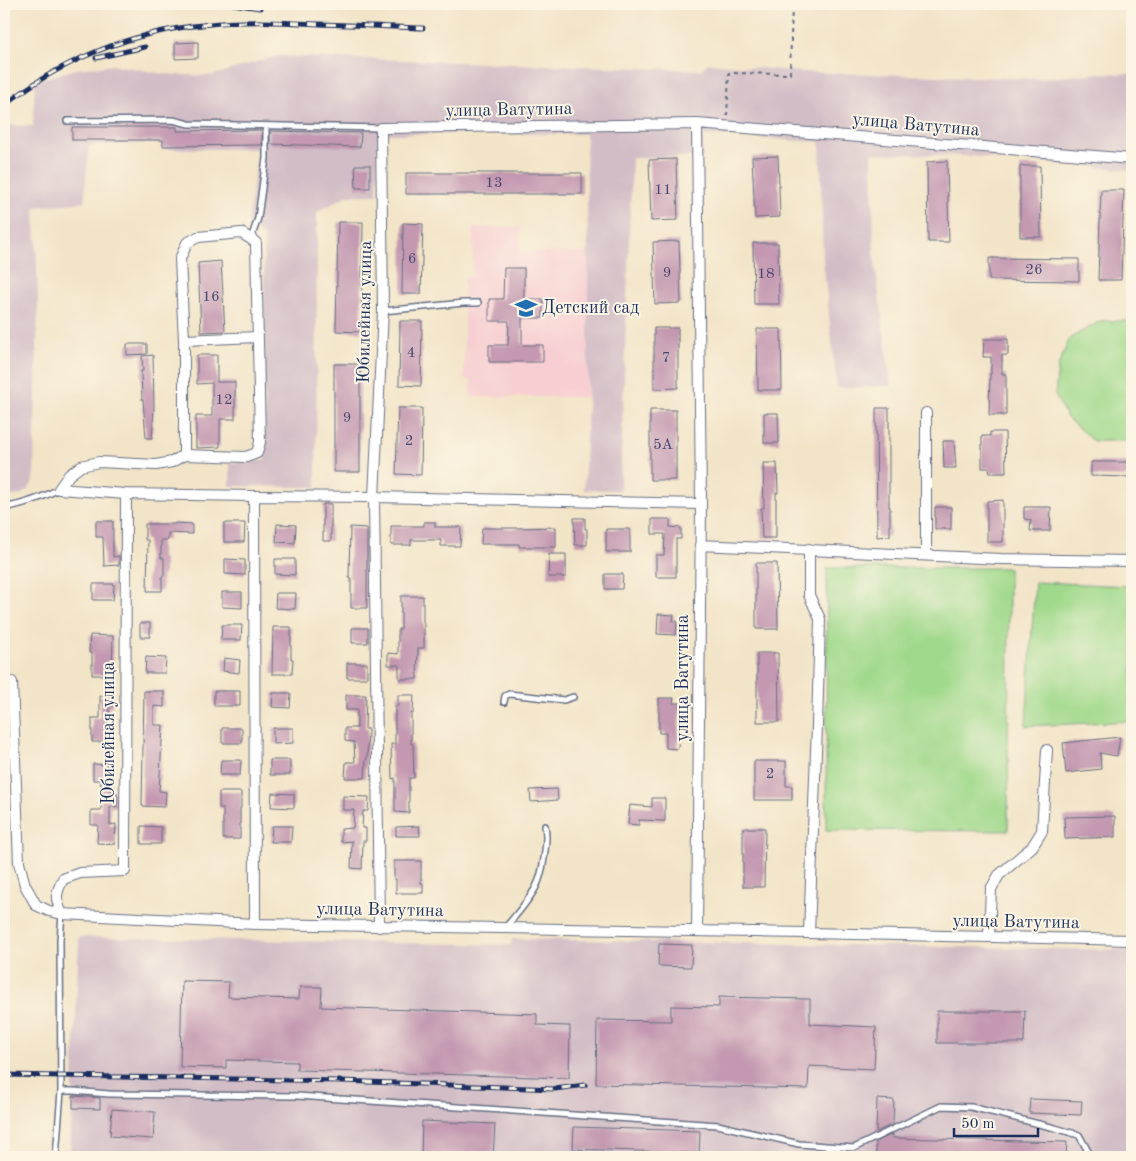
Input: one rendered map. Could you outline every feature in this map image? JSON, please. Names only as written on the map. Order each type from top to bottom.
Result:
[{"type":"street","name":"улица Ватутина","points":[[697,124],[701,504],[697,931]]},
{"type":"street","name":"улица Ватутина","points":[[381,128],[697,124],[1132,159]]},
{"type":"street","name":"Юбилейная улица","points":[[379,927],[374,497],[383,311],[381,128]]},
{"type":"street","points":[[184,455],[184,340],[180,259],[187,243],[198,237],[241,233],[256,243],[260,442],[257,453],[246,457],[184,455],[172,462],[156,465],[99,462],[81,466],[68,475],[59,489],[126,494],[701,504]]},
{"type":"street","points":[[184,340],[258,337]]},
{"type":"street","points":[[926,413],[926,554]]},
{"type":"street","name":"Юбилейная улица","points":[[62,914],[57,903],[56,891],[63,879],[80,873],[125,871],[126,494]]},
{"type":"street","points":[[254,496],[254,924]]},
{"type":"street","points":[[700,545],[926,554],[1001,559],[1132,561]]},
{"type":"street","points":[[809,549],[809,595],[820,619],[818,726],[809,933]]},
{"type":"street","name":"улица Ватутина","points":[[12,682],[19,863],[25,885],[36,905],[62,914],[254,924],[1132,940]]},
{"type":"street","points":[[989,937],[991,889],[999,875],[1032,847],[1042,831],[1047,750]]},
{"type":"lane","points":[[67,121],[173,120],[189,124],[381,128]]},
{"type":"lane","points":[[251,239],[258,218],[266,158],[266,126]]},
{"type":"lane","points":[[383,311],[478,303]]},
{"type":"lane","points":[[4,508],[17,506],[44,497],[59,489]]},
{"type":"lane","points":[[504,702],[505,696],[509,694],[564,700],[572,697]]},
{"type":"lane","points":[[505,928],[523,908],[537,885],[544,859],[545,826]]},
{"type":"lane","points":[[56,1157],[61,1091],[60,940],[62,914]]},
{"type":"lane","points":[[61,1091],[109,1094],[296,1096],[708,1124],[799,1144],[854,1148],[941,1106],[971,1107],[1079,1135],[1089,1153],[1089,1157]]},
{"type":"path","points":[[727,126],[729,73],[790,74],[792,4]]},
{"type":"shaded area","points":[[277,56],[701,70],[708,63],[801,72],[1039,79],[1099,73],[1132,74],[1132,170],[968,156],[872,153],[874,255],[891,386],[837,388],[823,260],[820,142],[703,135],[703,157],[632,158],[620,490],[584,490],[588,397],[586,134],[378,134],[377,195],[348,195],[317,212],[316,487],[230,486],[230,463],[265,460],[264,237],[248,223],[258,149],[161,149],[160,143],[89,145],[84,202],[35,207],[38,300],[34,473],[32,484],[27,490],[20,495],[4,497],[4,125],[33,126],[35,81],[76,69],[115,65],[163,74],[211,76]]},
{"type":"shaded area","name":"Детский сад","points":[[520,227],[520,252],[588,252],[588,397],[471,397],[471,380],[464,379],[464,277],[473,277],[473,228]]},
{"type":"shaded area","points":[[79,937],[511,945],[512,939],[1132,950],[1132,1157],[70,1157]]},
{"type":"green space","points":[[1101,321],[1132,321],[1132,441],[1093,441],[1067,418],[1055,395],[1058,366],[1070,338]]},
{"type":"green space","points":[[827,568],[1009,568],[1008,831],[826,830]]},
{"type":"green space","points":[[1035,582],[1132,586],[1132,721],[1026,726]]},
{"type":"building","points":[[198,42],[198,58],[175,59],[175,43]]},
{"type":"building","points":[[72,127],[177,127],[177,131],[262,130],[262,145],[163,146],[163,140],[72,140]]},
{"type":"building","points":[[270,131],[361,133],[360,147],[270,144]]},
{"type":"building","points":[[778,156],[780,217],[755,218],[752,157]]},
{"type":"building","points":[[676,159],[678,220],[651,221],[649,160]]},
{"type":"building","points":[[947,161],[949,242],[928,242],[927,162]]},
{"type":"building","points":[[355,165],[370,165],[370,188],[356,188]]},
{"type":"building","points":[[1020,166],[1040,166],[1041,237],[1020,237]]},
{"type":"building","points":[[406,173],[582,173],[582,194],[406,194]]},
{"type":"building","points":[[1101,190],[1124,190],[1121,280],[1098,280]]},
{"type":"building","points":[[338,222],[363,222],[361,332],[336,331]]},
{"type":"building","points":[[403,223],[423,224],[421,294],[402,294]]},
{"type":"building","points":[[679,241],[681,303],[655,304],[653,242]]},
{"type":"building","points":[[753,243],[778,243],[779,304],[754,304]]},
{"type":"building","points":[[989,258],[1079,259],[1079,281],[989,280]]},
{"type":"building","points":[[221,261],[225,331],[201,332],[198,263]]},
{"type":"building","points":[[504,268],[524,268],[524,299],[543,299],[543,318],[522,318],[522,345],[543,345],[543,362],[489,362],[489,345],[508,345],[509,321],[489,321],[489,299],[503,299]]},
{"type":"building","points":[[400,321],[422,321],[421,386],[399,385]]},
{"type":"building","points":[[654,328],[678,328],[678,388],[654,389]]},
{"type":"building","points":[[757,329],[781,329],[782,390],[758,390]]},
{"type":"building","points":[[984,339],[1008,339],[1008,355],[1002,355],[1002,374],[1006,374],[1006,415],[989,415],[991,357],[983,357]]},
{"type":"building","points":[[127,344],[147,344],[147,354],[127,355]]},
{"type":"building","points":[[153,355],[154,408],[152,438],[146,438],[142,400],[142,356]]},
{"type":"building","points":[[197,355],[217,355],[217,382],[235,382],[235,419],[220,419],[220,447],[196,448],[196,416],[212,416],[212,383],[197,384]]},
{"type":"building","points":[[334,364],[360,364],[360,472],[334,472]]},
{"type":"building","points":[[398,408],[422,408],[421,475],[396,474]]},
{"type":"building","points":[[876,408],[889,408],[890,507],[890,536],[877,537]]},
{"type":"building","points":[[650,410],[676,410],[676,480],[650,480]]},
{"type":"building","points":[[764,413],[778,413],[779,443],[764,443]]},
{"type":"building","points":[[990,432],[1005,432],[1006,473],[990,473],[989,468],[982,468],[982,436],[990,436]]},
{"type":"building","points":[[943,441],[954,441],[956,468],[944,468]]},
{"type":"building","points":[[1091,462],[1132,462],[1132,477],[1091,476]]},
{"type":"building","points":[[763,463],[777,463],[776,538],[762,538],[761,508],[764,508]]},
{"type":"building","points":[[1003,500],[1003,542],[987,542],[987,501]]},
{"type":"building","points":[[323,504],[331,504],[331,541],[323,541]]},
{"type":"building","points":[[935,507],[951,507],[951,529],[935,529]]},
{"type":"building","points":[[1024,507],[1051,507],[1050,531],[1030,531],[1031,520],[1024,519]]},
{"type":"building","points":[[574,518],[585,518],[587,545],[575,545]]},
{"type":"building","points":[[652,519],[670,519],[670,527],[681,528],[681,539],[676,539],[676,577],[656,577],[656,555],[664,555],[665,534],[652,534]]},
{"type":"building","points":[[96,521],[113,521],[113,557],[119,556],[119,565],[104,566],[103,537],[96,537]]},
{"type":"building","points":[[424,522],[435,522],[435,527],[461,527],[460,546],[441,546],[441,540],[411,540],[411,545],[391,545],[391,526],[424,526]]},
{"type":"building","points":[[224,523],[245,523],[244,542],[224,542]]},
{"type":"building","points":[[145,524],[192,524],[192,534],[168,533],[168,540],[161,540],[161,558],[164,558],[162,591],[147,591],[148,540],[145,540]]},
{"type":"building","points":[[277,524],[296,525],[295,543],[276,542]]},
{"type":"building","points":[[350,527],[367,528],[367,608],[351,608],[351,578],[349,578]]},
{"type":"building","points":[[556,527],[556,547],[519,547],[519,544],[481,544],[482,528]]},
{"type":"building","points":[[606,529],[630,529],[630,552],[606,552]]},
{"type":"building","points":[[549,554],[566,554],[566,577],[548,577]]},
{"type":"building","points":[[225,559],[245,560],[245,575],[225,574]]},
{"type":"building","points":[[275,559],[295,559],[295,575],[275,574]]},
{"type":"building","points":[[756,563],[777,563],[778,629],[756,629]]},
{"type":"building","points":[[605,574],[623,574],[622,589],[605,589]]},
{"type":"building","points":[[93,584],[114,584],[113,600],[93,600]]},
{"type":"building","points":[[222,592],[242,592],[242,608],[222,607]]},
{"type":"building","points":[[276,593],[296,593],[295,609],[275,608]]},
{"type":"building","points":[[401,596],[423,596],[424,648],[418,648],[417,679],[399,679],[399,665],[388,665],[388,653],[398,654],[398,629],[401,629]]},
{"type":"building","points":[[658,614],[674,615],[673,621],[677,621],[676,635],[657,634]]},
{"type":"building","points":[[140,623],[150,623],[150,637],[140,637]]},
{"type":"building","points":[[222,625],[242,625],[241,640],[221,640]]},
{"type":"building","points":[[273,627],[291,627],[292,674],[272,674]]},
{"type":"building","points":[[352,628],[368,628],[368,643],[352,643]]},
{"type":"building","points":[[90,635],[113,636],[112,675],[92,675],[92,653],[89,653]]},
{"type":"building","points":[[757,653],[778,653],[779,722],[757,722]]},
{"type":"building","points":[[146,657],[166,658],[165,673],[145,673]]},
{"type":"building","points":[[224,658],[240,660],[239,673],[223,671]]},
{"type":"building","points":[[347,663],[367,663],[367,678],[347,678]]},
{"type":"building","points":[[144,691],[164,691],[164,707],[154,706],[154,725],[163,725],[159,791],[166,792],[165,807],[142,806]]},
{"type":"building","points":[[214,691],[240,691],[240,706],[214,706]]},
{"type":"building","points":[[273,693],[291,693],[290,708],[272,707]]},
{"type":"building","points":[[346,695],[366,695],[365,729],[368,729],[365,778],[345,778],[346,762],[355,762],[354,742],[345,741],[345,728],[357,728],[357,710],[346,710]]},
{"type":"building","points":[[398,695],[414,695],[413,714],[411,713],[411,744],[413,744],[414,778],[409,778],[409,813],[395,812],[395,778],[392,779],[391,744],[395,744],[395,706],[398,706]]},
{"type":"building","points":[[100,696],[113,696],[113,706],[109,706],[109,742],[92,742],[92,718],[100,718]]},
{"type":"building","points":[[659,698],[674,698],[673,703],[680,703],[678,749],[666,748],[666,733],[659,733]]},
{"type":"building","points":[[222,728],[242,728],[242,743],[222,743]]},
{"type":"building","points":[[273,728],[293,728],[293,743],[273,744]]},
{"type":"building","points":[[1120,737],[1117,756],[1100,753],[1101,769],[1066,773],[1063,743]]},
{"type":"building","points":[[221,760],[241,760],[240,775],[220,775]]},
{"type":"building","points":[[270,760],[290,760],[290,775],[270,775]]},
{"type":"building","points":[[754,761],[786,761],[786,786],[792,786],[792,800],[754,800]]},
{"type":"building","points":[[93,764],[111,765],[110,792],[117,792],[117,807],[110,807],[110,825],[116,824],[115,844],[97,843],[98,825],[91,825],[91,810],[101,810],[101,780],[93,780]]},
{"type":"building","points":[[557,789],[558,800],[531,802],[530,790]]},
{"type":"building","points":[[219,792],[241,792],[240,839],[223,839],[223,808],[219,808]]},
{"type":"building","points":[[272,793],[294,794],[294,808],[271,807]]},
{"type":"building","points":[[343,796],[369,797],[368,811],[363,811],[362,828],[366,828],[366,841],[363,841],[362,869],[351,868],[352,841],[341,842],[341,829],[353,828],[354,810],[343,810]]},
{"type":"building","points":[[652,798],[665,798],[665,821],[639,820],[639,825],[628,824],[630,805],[652,807]]},
{"type":"building","points":[[1115,816],[1115,837],[1065,839],[1064,817]]},
{"type":"building","points":[[141,826],[161,827],[161,844],[141,844]]},
{"type":"building","points":[[272,826],[292,826],[291,842],[271,842]]},
{"type":"building","points":[[419,826],[420,836],[396,836],[396,827]]},
{"type":"building","points":[[743,828],[765,828],[764,887],[743,887]]},
{"type":"building","points":[[394,861],[421,861],[423,893],[396,893]]},
{"type":"building","points":[[659,944],[692,945],[691,967],[658,966]]},
{"type":"building","points":[[182,981],[229,982],[228,997],[299,999],[300,987],[322,987],[321,1007],[537,1014],[537,1025],[570,1026],[569,1078],[297,1070],[297,1062],[226,1060],[226,1068],[180,1067]]},
{"type":"building","points":[[719,997],[810,999],[810,1024],[876,1027],[874,1069],[809,1066],[808,1089],[596,1084],[597,1020],[671,1021],[671,1006],[719,1007]]},
{"type":"building","points":[[937,1011],[1025,1011],[1024,1043],[937,1043]]},
{"type":"building","points":[[73,1096],[100,1098],[100,1109],[73,1108]]},
{"type":"building","points":[[877,1099],[894,1100],[893,1124],[876,1132]]},
{"type":"building","points":[[1030,1099],[1082,1101],[1081,1115],[1029,1113]]},
{"type":"building","points":[[112,1109],[155,1112],[153,1139],[110,1136]]},
{"type":"building","points":[[422,1121],[495,1124],[493,1157],[421,1157]]},
{"type":"building","points":[[574,1127],[700,1131],[699,1153],[573,1149]]},
{"type":"building","points":[[893,1134],[893,1138],[1067,1142],[1066,1157],[876,1157],[876,1142]]},
{"type":"railway","points":[[233,4],[260,8]]},
{"type":"railway","points":[[4,106],[48,75],[72,62],[97,51],[149,34],[231,22],[423,28]]},
{"type":"railway","points":[[96,58],[145,47]]},
{"type":"railway","points":[[4,1075],[341,1081],[555,1089],[585,1085]]},
{"type":"railway","points":[[4,1155],[9,1157]]},
{"type":"place","name":"Детский сад","points":[[526,308]]}]
